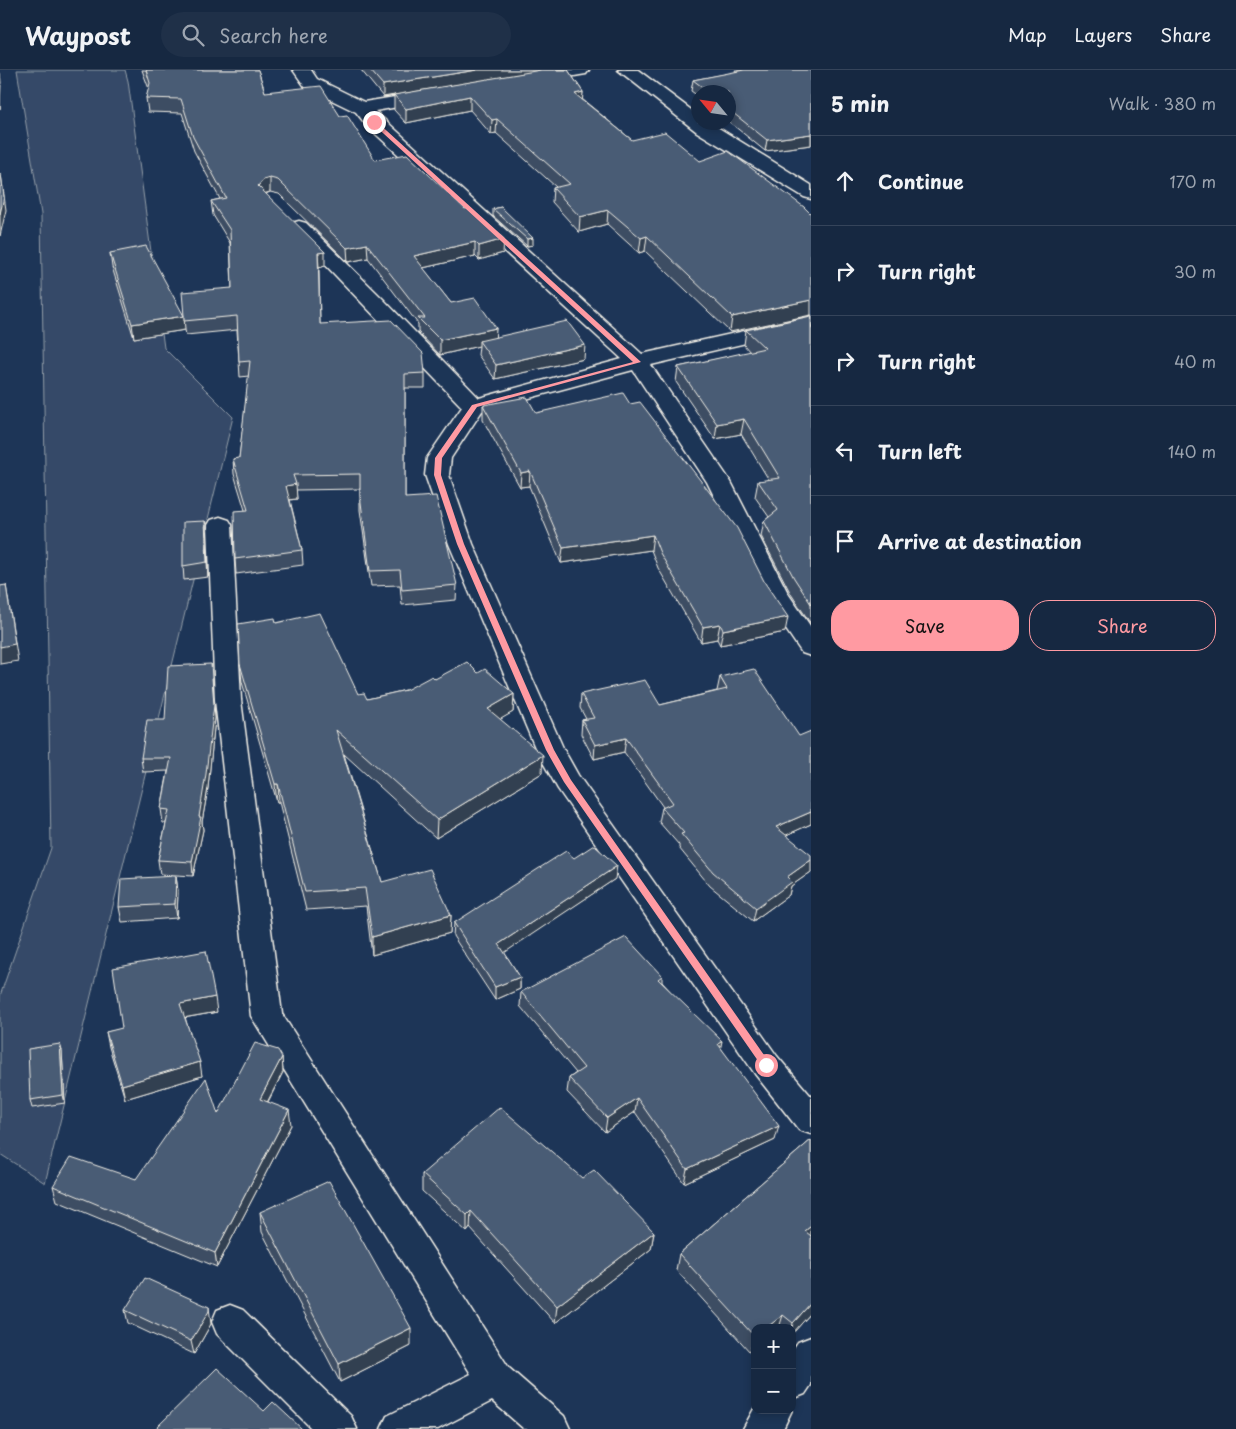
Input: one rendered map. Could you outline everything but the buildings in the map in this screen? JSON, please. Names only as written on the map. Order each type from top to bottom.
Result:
[{"type":"street","points":[[302,70],[311,83],[362,108],[374,122],[638,362],[719,482],[777,597],[811,647]]},
{"type":"street","points":[[514,82],[580,70]]},
{"type":"street","points":[[627,70],[704,128],[811,193]]},
{"type":"street","points":[[362,108],[447,93]]},
{"type":"street","points":[[285,214],[376,303],[474,406]]},
{"type":"street","points":[[811,322],[638,362],[474,406],[439,458],[437,475],[461,544],[550,750],[568,782],[766,1065],[811,1120]]},
{"type":"street","points":[[220,525],[228,700],[267,1016],[496,1380],[551,1429]]},
{"type":"street","points":[[230,1322],[338,1429]]},
{"type":"street","points":[[796,1376],[811,1354]]},
{"type":"street","points":[[400,1429],[496,1380]]},
{"type":"street","points":[[762,1429],[771,1414]]},
{"type":"shaded area","points":[[17,70],[125,70],[164,348],[233,417],[45,1183],[0,1154],[0,996],[51,848],[41,214]]},
{"type":"route","points":[[374,122],[638,362],[474,406],[439,458],[437,475],[461,544],[550,750],[568,782],[766,1065]]}]
